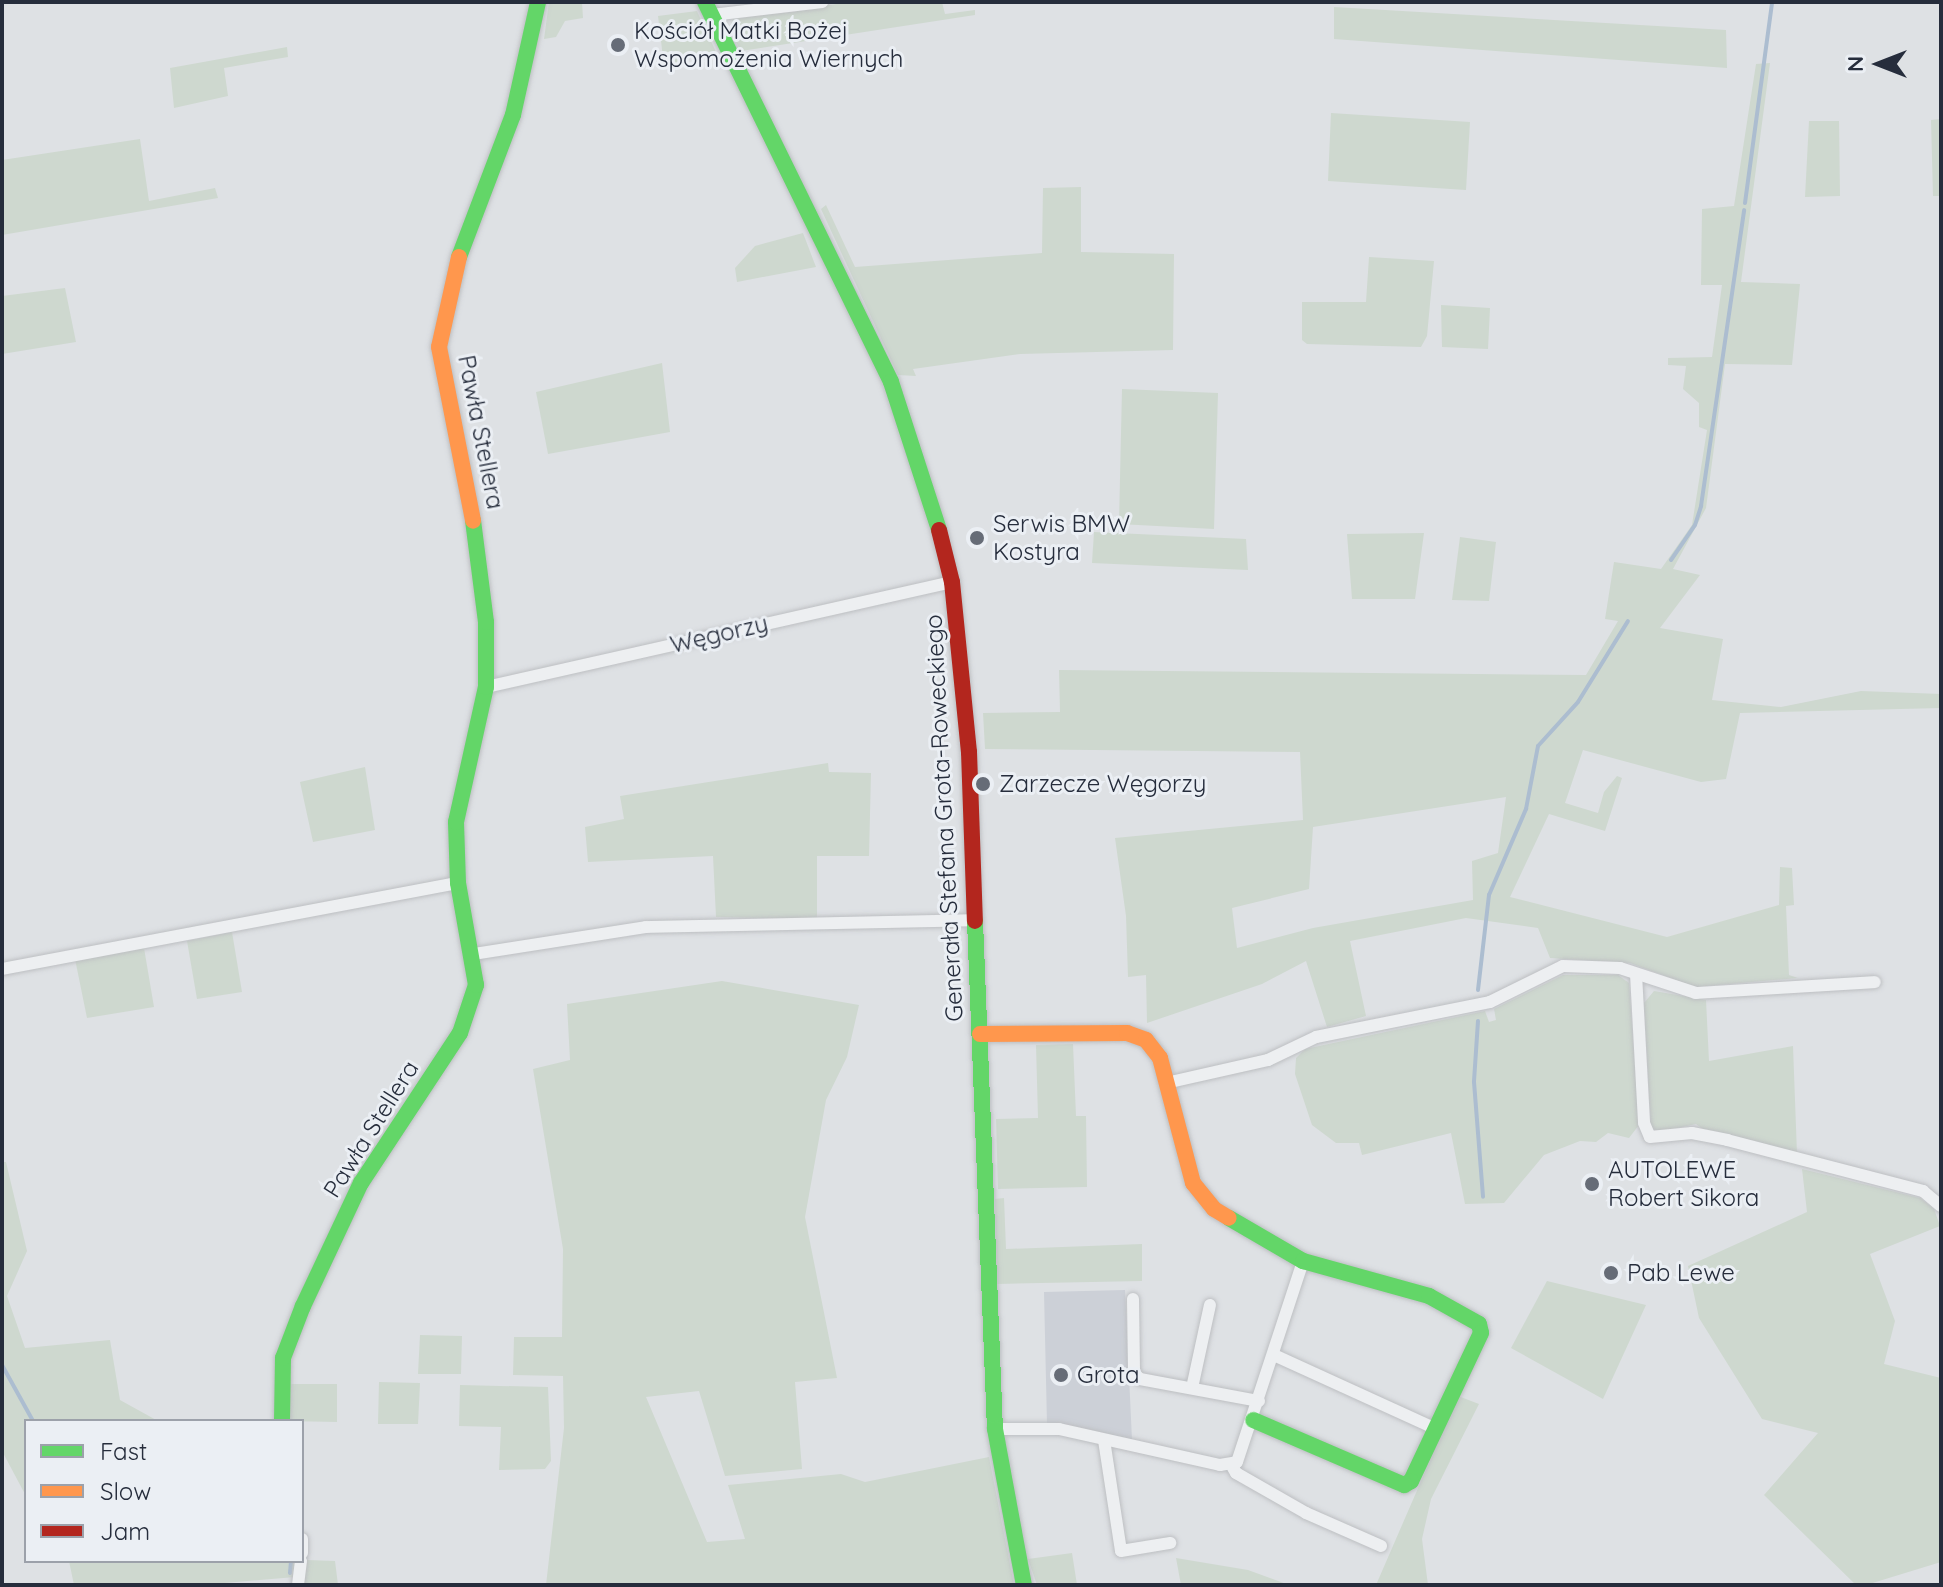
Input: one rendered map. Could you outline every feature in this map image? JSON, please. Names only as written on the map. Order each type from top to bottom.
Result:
[{"type":"street","name":"Pawła Stellera","points":[[282,1419],[283,1358],[303,1306],[361,1183],[469,1015],[476,985],[474,954],[458,883],[456,822],[486,687],[481,569],[441,375],[440,333],[450,280],[513,115],[538,2]]},
{"type":"street","points":[[708,9],[822,2]]},
{"type":"street","name":"Generała Stefana Grota-Roweckiego","points":[[708,9],[891,382],[926,479],[952,582],[966,691],[995,1429],[1024,1585]]},
{"type":"street","name":"Węgorzy","points":[[486,687],[952,582]]},
{"type":"street","points":[[2,969],[458,883]]},
{"type":"street","points":[[474,954],[646,927],[977,920]]},
{"type":"street","points":[[1166,1083],[1268,1060],[1316,1037],[1490,1002],[1563,966],[1608,967],[1696,993],[1875,982]]},
{"type":"street","points":[[1636,974],[1644,1123],[1650,1137],[1692,1133],[1727,1140],[1923,1191],[1941,1206]]},
{"type":"street","points":[[980,1034],[1135,1035],[1158,1052],[1184,1157],[1204,1200],[1303,1261],[1429,1296],[1479,1324],[1481,1333],[1411,1481],[1397,1485],[1253,1420]]},
{"type":"street","points":[[995,1429],[1059,1429],[1231,1464],[1241,1457],[1276,1356],[1303,1261]]},
{"type":"street","points":[[1133,1299],[1134,1373],[1259,1401]]},
{"type":"street","points":[[1192,1388],[1210,1305]]},
{"type":"street","points":[[1276,1356],[1434,1428]]},
{"type":"street","points":[[1104,1440],[1121,1551],[1170,1543]]},
{"type":"street","points":[[1231,1464],[1236,1473],[1306,1513],[1381,1546]]},
{"type":"street","points":[[298,1585],[301,1563]]},
{"type":"shaded area","points":[[549,2],[582,2],[583,18],[565,21],[556,37],[544,39]]},
{"type":"shaded area","points":[[850,2],[942,2],[945,14],[975,10],[975,15],[741,51],[729,29],[733,19]]},
{"type":"shaded area","points":[[1334,7],[1726,30],[1727,68],[1334,39]]},
{"type":"shaded area","points":[[697,11],[716,52],[664,66],[658,16]]},
{"type":"shaded area","points":[[287,47],[288,57],[224,68],[228,96],[174,108],[170,68]]},
{"type":"shaded area","points":[[1770,63],[1741,282],[1800,284],[1792,365],[1725,364],[1706,508],[1673,569],[1700,575],[1660,628],[1723,639],[1712,700],[1781,707],[1861,691],[1941,694],[1941,708],[1740,713],[1726,779],[1701,782],[1583,750],[1565,803],[1598,813],[1604,792],[1617,776],[1622,778],[1605,831],[1549,814],[1510,897],[1667,937],[1779,905],[1780,867],[1792,868],[1794,905],[1786,906],[1789,975],[1798,978],[1695,987],[1630,963],[1550,958],[1538,928],[1466,918],[1350,941],[1366,1016],[1327,1027],[1306,961],[1262,984],[1147,1023],[1146,975],[1128,977],[1126,916],[1115,838],[1303,820],[1300,752],[985,749],[983,713],[1060,712],[1059,670],[1586,675],[1618,621],[1605,619],[1614,562],[1661,569],[1692,525],[1707,430],[1699,427],[1699,403],[1683,389],[1686,366],[1668,365],[1668,358],[1712,357],[1722,285],[1701,285],[1702,209],[1734,206],[1756,64]],"holes":[[[1506,797],[1498,853],[1472,861],[1473,900],[1313,928],[1237,948],[1232,908],[1309,889],[1313,827]]]},
{"type":"shaded area","points":[[1331,113],[1470,122],[1466,190],[1328,181]]},
{"type":"shaded area","points":[[1941,119],[1941,196],[1933,196],[1931,120]]},
{"type":"shaded area","points":[[1809,121],[1839,121],[1840,196],[1805,197]]},
{"type":"shaded area","points":[[140,139],[149,201],[215,188],[218,198],[2,235],[2,160]]},
{"type":"shaded area","points":[[1081,187],[1081,252],[1174,254],[1173,350],[1020,354],[913,369],[916,376],[898,375],[821,209],[826,205],[855,267],[1042,253],[1043,188]]},
{"type":"shaded area","points":[[803,233],[816,267],[737,282],[735,268],[755,246]]},
{"type":"shaded area","points":[[1369,257],[1434,261],[1427,336],[1421,347],[1307,344],[1302,340],[1302,302],[1366,302]]},
{"type":"shaded area","points":[[65,288],[76,342],[2,354],[2,296]]},
{"type":"shaded area","points":[[1441,305],[1490,308],[1488,349],[1442,347]]},
{"type":"shaded area","points":[[662,363],[670,432],[548,454],[536,392]]},
{"type":"shaded area","points":[[1122,389],[1218,393],[1214,529],[1119,524]]},
{"type":"shaded area","points":[[1094,532],[1246,539],[1248,570],[1092,563]]},
{"type":"shaded area","points":[[1424,533],[1415,599],[1352,599],[1347,534]]},
{"type":"shaded area","points":[[1460,537],[1496,542],[1489,601],[1452,600]]},
{"type":"shaded area","points":[[828,763],[829,772],[871,773],[869,856],[817,856],[817,919],[716,917],[713,856],[588,862],[585,827],[624,819],[620,796]]},
{"type":"shaded area","points":[[365,767],[375,830],[313,842],[300,782]]},
{"type":"shaded area","points":[[232,932],[242,992],[197,999],[187,941]]},
{"type":"shaded area","points":[[144,948],[154,1007],[87,1018],[75,959]]},
{"type":"shaded area","points":[[1563,975],[1618,975],[1629,983],[1639,1125],[1629,1138],[1608,1133],[1596,1142],[1580,1141],[1544,1155],[1504,1203],[1465,1204],[1451,1133],[1362,1155],[1359,1143],[1336,1143],[1312,1125],[1295,1074],[1296,1058],[1305,1049],[1485,1011],[1489,1022],[1496,1020],[1494,1009]]},
{"type":"shaded area","points":[[722,981],[859,1005],[847,1057],[826,1100],[805,1217],[837,1378],[795,1382],[802,1469],[725,1476],[699,1391],[646,1397],[707,1542],[745,1539],[728,1485],[841,1474],[865,1482],[989,1457],[1014,1585],[546,1585],[564,1428],[563,1376],[513,1375],[514,1337],[562,1337],[563,1249],[533,1069],[570,1060],[567,1004]]},
{"type":"shaded area","points":[[1654,991],[1706,1000],[1709,1061],[1793,1046],[1797,1154],[1704,1130],[1696,1124],[1659,1132],[1651,1128],[1644,1003]]},
{"type":"shaded area","points":[[1073,1044],[1076,1116],[1086,1116],[1087,1187],[998,1189],[996,1119],[1038,1118],[1036,1045]]},
{"type":"shaded area","points":[[2,1162],[6,1162],[27,1251],[7,1296],[25,1348],[110,1340],[120,1400],[154,1419],[24,1419],[24,1492],[2,1451]]},
{"type":"shaded area","points":[[1802,1169],[1920,1198],[1934,1209],[1940,1226],[1870,1254],[1895,1321],[1884,1364],[1941,1378],[1941,1562],[1866,1585],[1856,1585],[1764,1495],[1818,1433],[1762,1419],[1699,1318],[1688,1266],[1807,1212]]},
{"type":"shaded area","points":[[1004,1198],[1006,1249],[1142,1244],[1142,1281],[997,1284],[995,1199]]},
{"type":"shaded area","points":[[1547,1281],[1646,1305],[1603,1399],[1511,1348]]},
{"type":"shaded area","points":[[1125,1290],[1132,1440],[1047,1424],[1044,1292]]},
{"type":"shaded area","points":[[420,1335],[462,1336],[461,1374],[418,1374]]},
{"type":"shaded area","points":[[379,1382],[420,1383],[418,1424],[378,1424]]},
{"type":"shaded area","points":[[288,1384],[337,1384],[337,1422],[287,1419]]},
{"type":"shaded area","points":[[460,1385],[548,1387],[551,1461],[545,1469],[499,1470],[501,1427],[459,1426]]},
{"type":"shaded area","points":[[1458,1396],[1479,1404],[1431,1499],[1422,1539],[1428,1585],[1376,1585]]},
{"type":"shaded area","points":[[1072,1553],[1077,1585],[1037,1585],[1028,1559]]},
{"type":"shaded area","points":[[1176,1558],[1248,1570],[1289,1585],[1181,1585]]},
{"type":"shaded area","points":[[306,1560],[335,1561],[338,1585],[301,1585]]},
{"type":"shaded area","points":[[69,1563],[297,1563],[295,1577],[202,1585],[74,1585]]},
{"type":"waterway","points":[[1745,203],[1772,2]]},
{"type":"waterway","points":[[1671,560],[1695,525],[1701,506],[1744,210]]},
{"type":"waterway","points":[[1478,990],[1489,895],[1526,809],[1538,746],[1578,702],[1628,621]]},
{"type":"waterway","points":[[1478,1021],[1474,1082],[1483,1197]]},
{"type":"waterway","points":[[2,1365],[32,1419]]},
{"type":"waterway","points":[[290,1573],[291,1563]]},
{"type":"traffic: fast","points":[[459,257],[513,115],[538,2]]},
{"type":"traffic: fast","points":[[705,2],[891,382],[939,530]]},
{"type":"traffic: fast","points":[[282,1419],[283,1358],[303,1306],[361,1183],[460,1033],[476,985],[458,883],[456,822],[486,687],[486,622],[473,521]]},
{"type":"traffic: fast","points":[[975,921],[995,1429],[1024,1585]]},
{"type":"traffic: fast","points":[[1229,1218],[1303,1261],[1429,1296],[1479,1324],[1481,1333],[1411,1481],[1404,1485],[1253,1420]]},
{"type":"traffic: slow","points":[[459,257],[439,347],[473,521]]},
{"type":"traffic: slow","points":[[980,1034],[1127,1033],[1146,1040],[1160,1058],[1193,1183],[1214,1209],[1229,1218]]},
{"type":"traffic: jam","points":[[939,530],[952,582],[969,752],[975,921]]},
{"type":"place","name":"Kościół Matki Bożej Wspomożenia Wiernych","points":[[618,45]]},
{"type":"place","name":"Serwis BMW Kostyra","points":[[977,538]]},
{"type":"place","name":"Zarzecze Węgorzy","points":[[983,784]]},
{"type":"place","name":"AUTOLEWE Robert Sikora","points":[[1592,1184]]},
{"type":"place","name":"Pab Lewe","points":[[1611,1273]]},
{"type":"place","name":"Grota","points":[[1061,1375]]}]
